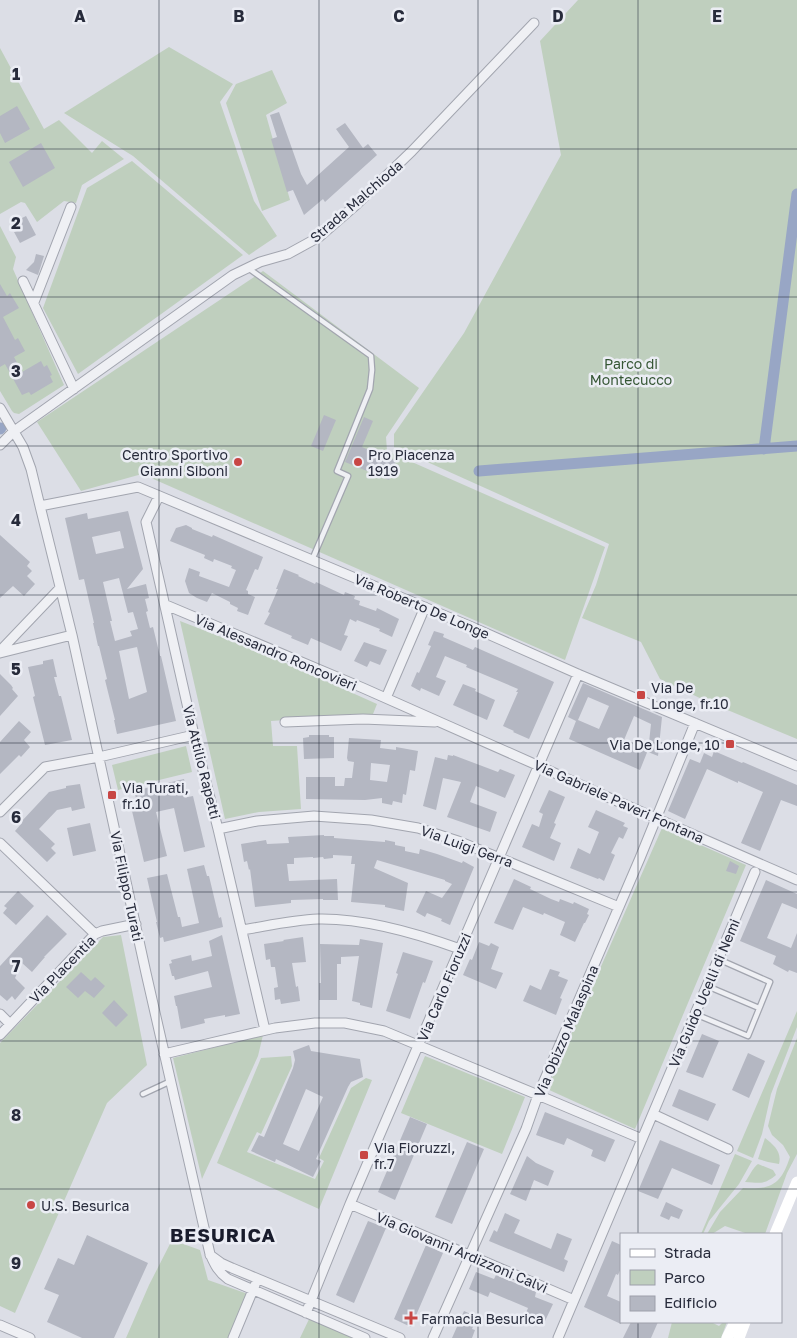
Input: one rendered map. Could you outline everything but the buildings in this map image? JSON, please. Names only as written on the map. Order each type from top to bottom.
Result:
[{"type":"main road","points":[[775,1233],[797,1182]]},
{"type":"main road","points":[[727,1338],[734,1323]]},
{"type":"main road","points":[[739,1338],[745,1323]]},
{"type":"street","name":"Strada Malchioda","points":[[0,445],[14,432],[233,275],[260,262],[288,254],[319,237],[357,204],[412,151],[534,23]]},
{"type":"street","points":[[34,302],[71,207]]},
{"type":"street","points":[[24,281],[74,389]]},
{"type":"street","name":"Via Filippo Turati","points":[[0,408],[22,447],[31,469],[72,635],[210,1254],[220,1274],[228,1279],[365,1338]]},
{"type":"street","name":"Via Roberto De Longe","points":[[40,506],[138,487],[797,766]]},
{"type":"street","name":"Via Attilio Rapetti","points":[[159,496],[146,522],[194,735],[265,1030]]},
{"type":"street","points":[[0,652],[60,588]]},
{"type":"street","name":"Via Alessandro Roncovieri","points":[[166,605],[386,698]]},
{"type":"street","points":[[386,698],[425,607]]},
{"type":"street","points":[[0,652],[72,635]]},
{"type":"street","name":"Via Carlo Fioruzzi","points":[[306,1312],[350,1204],[578,674]]},
{"type":"street","name":"Via Gabriele Paveri Fontana","points":[[386,698],[797,880]]},
{"type":"street","name":"Via Gabriele Paveri Fontana","points":[[285,722],[363,719],[440,722]]},
{"type":"street","name":"Via Obizzo Malaspina","points":[[433,1338],[526,1129],[538,1094],[657,818],[695,723]]},
{"type":"street","points":[[0,812],[45,767],[99,757],[194,735]]},
{"type":"street","name":"Via Luigi Gerra","points":[[218,830],[257,822],[314,816],[371,820],[418,828],[500,857],[619,907]]},
{"type":"street","points":[[0,843],[95,934]]},
{"type":"street","name":"Via Guido Ucelli di Nemi","points":[[558,1338],[755,872]]},
{"type":"street","points":[[242,930],[285,922],[318,919],[350,921],[387,927],[460,949]]},
{"type":"street","name":"Via Placentia","points":[[0,1035],[95,934],[136,924]]},
{"type":"street","points":[[0,1014],[10,1024]]},
{"type":"street","points":[[164,1054],[275,1028],[315,1023],[345,1023],[384,1031],[642,1139]]},
{"type":"street","points":[[652,1114],[728,1149]]},
{"type":"street","name":"Via Giovanni Ardizzoni Calvi","points":[[350,1204],[574,1300]]},
{"type":"street","points":[[210,1254],[226,1265],[400,1338]]},
{"type":"street","points":[[232,1338],[258,1278]]},
{"type":"street","points":[[0,1325],[30,1338]]},
{"type":"lane","points":[[248,268],[371,356],[370,389],[337,471],[348,476],[312,560]]},
{"type":"lane","points":[[695,1014],[748,1036],[770,982],[718,959]]},
{"type":"lane","points":[[706,986],[759,1008]]},
{"type":"lane","points":[[143,1094],[171,1081]]},
{"type":"lane","points":[[786,1207],[797,1198]]},
{"type":"green space","name":"Parco di Montecucco","points":[[578,0],[797,0],[797,739],[706,701],[660,679],[641,642],[582,618],[596,585],[609,544],[394,447],[394,434],[464,333],[561,155],[540,41]]},
{"type":"green space","points":[[169,47],[233,84],[220,102],[254,201],[277,236],[249,255],[133,156],[64,113]]},
{"type":"green space","points":[[0,48],[44,129],[59,120],[92,153],[102,141],[124,159],[82,185],[76,203],[64,201],[37,222],[25,203],[21,202],[0,214]]},
{"type":"green space","points":[[272,70],[287,103],[266,115],[290,200],[262,211],[226,103],[236,84]]},
{"type":"green space","points":[[132,161],[243,255],[78,374],[43,308],[87,188]]},
{"type":"green space","points":[[0,226],[16,257],[13,269],[64,385],[19,414],[12,411],[0,391]]},
{"type":"green space","name":"Centro Sportivo Gianni Siboni","points":[[263,271],[419,388],[386,437],[387,451],[605,547],[565,660],[142,474],[81,491],[37,422]]},
{"type":"green space","points":[[180,621],[270,656],[377,704],[373,714],[271,721],[273,746],[297,746],[301,809],[259,812],[225,819]]},
{"type":"green space","points":[[186,746],[192,772],[118,790],[112,765]]},
{"type":"green space","points":[[662,828],[746,865],[635,1129],[547,1089]]},
{"type":"green space","name":"U.S. Besurica","points":[[121,935],[147,1065],[107,1103],[15,1313],[0,1306],[0,1043],[103,937]]},
{"type":"green space","points":[[797,1011],[797,1027],[771,1094],[762,1134],[753,1158],[737,1151]]},
{"type":"green space","points":[[263,1035],[258,1056],[202,1179],[173,1058]]},
{"type":"green space","points":[[797,1038],[797,1154],[787,1173],[765,1233],[745,1233],[725,1226],[714,1233],[708,1233],[720,1212],[743,1188],[761,1188],[774,1183],[783,1174],[787,1166],[790,1157],[783,1145],[772,1135],[768,1126],[777,1089]]},
{"type":"green space","points":[[291,1056],[292,1066],[261,1134],[257,1132],[247,1152],[315,1179],[324,1161],[319,1158],[351,1088],[366,1078],[372,1080],[319,1209],[217,1163],[261,1058]]},
{"type":"green space","points":[[425,1056],[525,1097],[502,1154],[401,1113]]},
{"type":"green space","points":[[765,1138],[778,1152],[779,1164],[758,1159]]},
{"type":"green space","points":[[735,1154],[752,1161],[739,1184],[709,1221],[703,1233],[701,1233]]},
{"type":"green space","points":[[758,1164],[773,1170],[776,1175],[762,1183],[745,1182],[756,1165]]},
{"type":"green space","points":[[172,1240],[200,1250],[208,1280],[248,1294],[229,1338],[126,1338],[149,1285]]},
{"type":"green space","points":[[311,1315],[364,1338],[300,1338]]},
{"type":"green space","points":[[672,1323],[713,1323],[719,1326],[722,1323],[727,1323],[721,1338],[668,1338]]},
{"type":"waterway","points":[[764,449],[797,194]]},
{"type":"waterway","points":[[479,471],[797,446]]},
{"type":"place","name":"Centro Sportivo Gianni Siboni","points":[[238,462]]},
{"type":"place","name":"Pro Piacenza 1919","points":[[358,462]]},
{"type":"place","name":"Via De Longe, fr.10","points":[[641,695]]},
{"type":"place","name":"Via De Longe, 10","points":[[730,744]]},
{"type":"place","name":"Via Turati, fr.10","points":[[112,795]]},
{"type":"place","name":"Via Fioruzzi, fr.7","points":[[364,1155]]},
{"type":"place","name":"U.S. Besurica","points":[[31,1205]]},
{"type":"place","name":"Farmacia Besurica","points":[[411,1318]]},
{"type":"district","name":"BESURICA","points":[[223,1234]]}]
